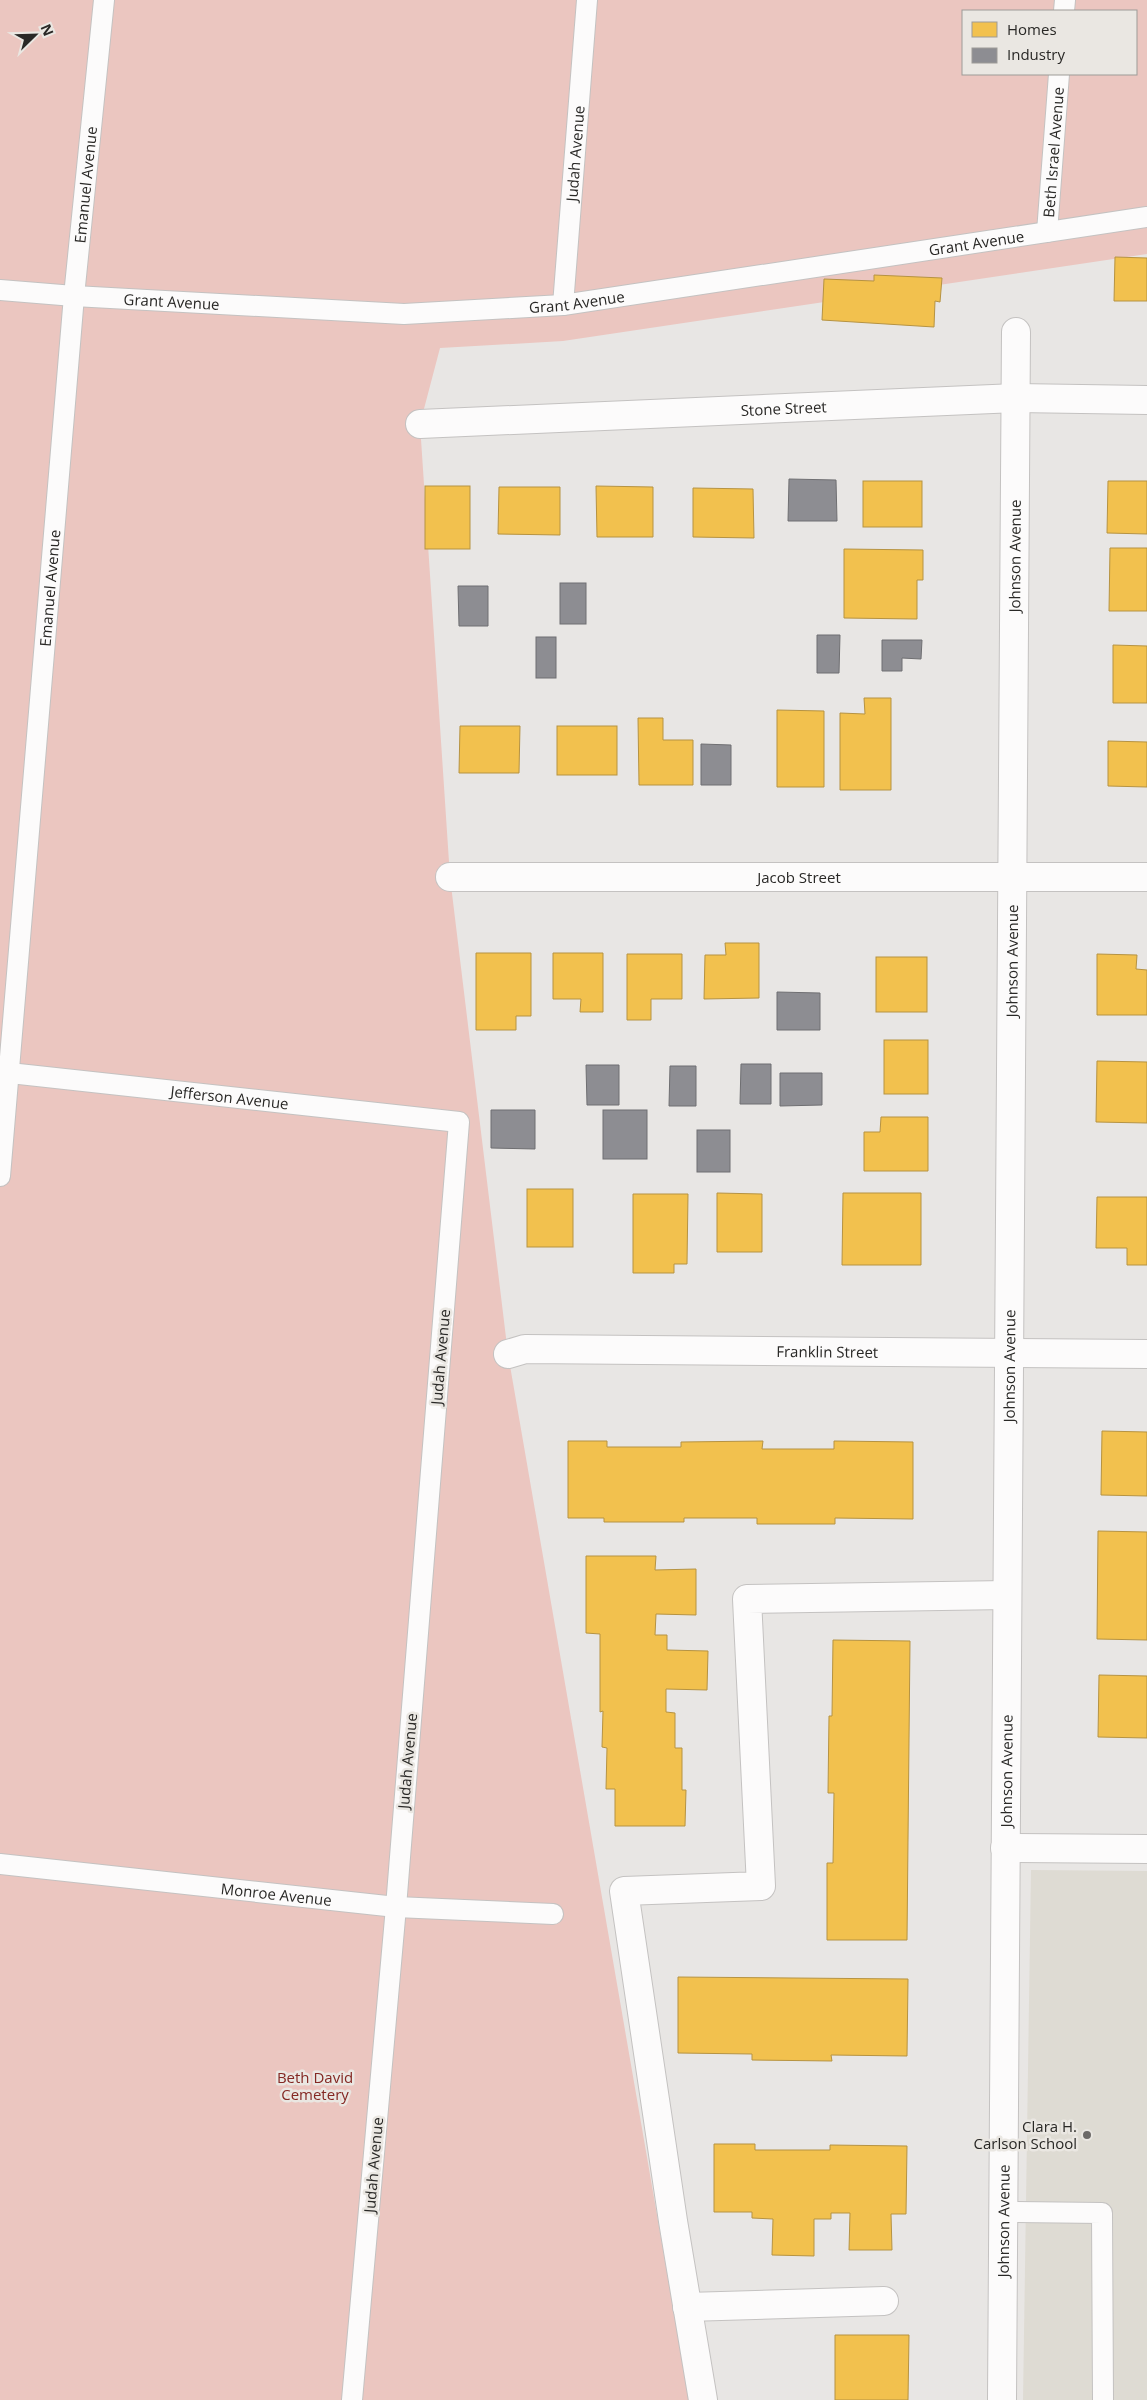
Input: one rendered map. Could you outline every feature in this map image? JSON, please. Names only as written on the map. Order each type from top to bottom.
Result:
[{"type":"street","name":"Johnson Avenue","points":[[1002,2400],[1016,332]]},
{"type":"street","name":"Stone Street","points":[[420,424],[1016,398],[1147,400]]},
{"type":"street","name":"Jacob Street","points":[[450,877],[1147,877]]},
{"type":"street","name":"Franklin Street","points":[[508,1354],[526,1348],[1147,1354]]},
{"type":"street","points":[[703,2400],[687,2307],[624,1891],[761,1886],[747,1599],[1006,1595]]},
{"type":"street","points":[[1005,1848],[1147,1849]]},
{"type":"street","points":[[687,2307],[884,2301]]},
{"type":"lane","name":"Emanuel Avenue","points":[[0,1176],[4,1073],[74,296],[104,0]]},
{"type":"lane","name":"Judah Avenue","points":[[563,305],[587,0]]},
{"type":"lane","name":"Beth Israel Avenue","points":[[1047,232],[1059,75]]},
{"type":"lane","name":"Grant Avenue","points":[[0,290],[74,296],[404,314],[563,305],[1147,217]]},
{"type":"lane","name":"Jefferson Avenue","points":[[4,1073],[459,1122]]},
{"type":"lane","name":"Judah Avenue","points":[[352,2400],[396,1907],[459,1122]]},
{"type":"lane","name":"Monroe Avenue","points":[[0,1864],[396,1907],[553,1914]]},
{"type":"lane","points":[[1004,2212],[1102,2213],[1103,2400]]},
{"type":"shaded area","name":"Clara H. Carlson School","points":[[1031,1870],[1147,1871],[1147,2400],[1023,2400]]},
{"type":"green space","name":"Beth David Cemetery","points":[[0,0],[1147,0],[1147,254],[563,341],[440,348],[420,424],[450,877],[508,1354],[689,2400],[0,2400]]},
{"type":"building: Homes","points":[[1115,257],[1147,258],[1147,301],[1114,301]]},
{"type":"building: Homes","points":[[874,275],[942,278],[940,302],[935,301],[934,327],[822,320],[824,279],[874,281]]},
{"type":"building: Homes","points":[[863,481],[922,481],[922,527],[863,527]]},
{"type":"building: Homes","points":[[1108,481],[1147,481],[1147,534],[1107,533]]},
{"type":"building: Homes","points":[[425,486],[470,486],[470,549],[425,549]]},
{"type":"building: Homes","points":[[596,486],[653,487],[653,537],[597,537]]},
{"type":"building: Homes","points":[[499,487],[560,487],[560,535],[498,534]]},
{"type":"building: Homes","points":[[693,488],[753,489],[754,538],[693,537]]},
{"type":"building: Homes","points":[[1110,548],[1147,548],[1147,611],[1109,611]]},
{"type":"building: Homes","points":[[844,549],[923,550],[923,580],[917,580],[917,619],[844,618]]},
{"type":"building: Homes","points":[[1113,645],[1147,646],[1147,703],[1113,703]]},
{"type":"building: Homes","points":[[864,698],[891,698],[891,790],[840,790],[840,713],[865,714]]},
{"type":"building: Homes","points":[[777,710],[824,711],[824,787],[777,787]]},
{"type":"building: Homes","points":[[638,718],[663,718],[663,740],[693,740],[693,785],[639,785]]},
{"type":"building: Homes","points":[[460,726],[520,726],[519,773],[459,773]]},
{"type":"building: Homes","points":[[557,726],[617,726],[617,775],[557,775]]},
{"type":"building: Homes","points":[[1108,741],[1147,742],[1147,787],[1108,786]]},
{"type":"building: Homes","points":[[725,943],[759,943],[759,998],[704,999],[705,955],[726,955]]},
{"type":"building: Homes","points":[[476,953],[531,953],[531,1016],[516,1016],[516,1030],[476,1030]]},
{"type":"building: Homes","points":[[553,953],[603,953],[603,1012],[580,1012],[581,999],[553,999]]},
{"type":"building: Homes","points":[[627,954],[682,954],[682,999],[651,999],[651,1020],[627,1020]]},
{"type":"building: Homes","points":[[1097,954],[1137,955],[1136,969],[1147,970],[1147,1015],[1097,1015]]},
{"type":"building: Homes","points":[[876,957],[927,957],[927,1012],[876,1012]]},
{"type":"building: Homes","points":[[884,1040],[928,1040],[928,1094],[884,1094]]},
{"type":"building: Homes","points":[[1097,1061],[1147,1062],[1147,1123],[1096,1122]]},
{"type":"building: Homes","points":[[881,1117],[928,1117],[928,1171],[864,1171],[864,1132],[880,1132]]},
{"type":"building: Homes","points":[[527,1189],[573,1189],[573,1247],[527,1247]]},
{"type":"building: Homes","points":[[717,1193],[762,1194],[762,1252],[717,1252]]},
{"type":"building: Homes","points":[[843,1193],[921,1193],[921,1265],[842,1265]]},
{"type":"building: Homes","points":[[633,1194],[688,1194],[687,1264],[674,1264],[674,1273],[633,1273]]},
{"type":"building: Homes","points":[[1097,1197],[1147,1197],[1147,1265],[1127,1265],[1127,1248],[1096,1248]]},
{"type":"building: Homes","points":[[1102,1431],[1147,1432],[1147,1496],[1101,1495]]},
{"type":"building: Homes","points":[[568,1441],[607,1441],[607,1447],[681,1447],[681,1442],[763,1441],[762,1449],[834,1449],[834,1441],[913,1442],[913,1519],[835,1518],[835,1524],[757,1524],[757,1518],[684,1518],[684,1522],[604,1522],[604,1518],[568,1518]]},
{"type":"building: Homes","points":[[1098,1531],[1147,1532],[1147,1640],[1097,1639]]},
{"type":"building: Homes","points":[[586,1556],[656,1556],[655,1570],[696,1569],[696,1615],[656,1614],[655,1635],[667,1635],[667,1650],[708,1651],[707,1690],[666,1689],[666,1712],[675,1713],[675,1748],[682,1748],[682,1790],[686,1790],[685,1826],[615,1826],[615,1789],[606,1789],[607,1748],[602,1747],[603,1711],[600,1712],[600,1634],[586,1633]]},
{"type":"building: Homes","points":[[833,1640],[910,1641],[907,1940],[827,1940],[827,1863],[833,1863],[834,1793],[828,1793],[829,1716],[832,1716]]},
{"type":"building: Homes","points":[[1099,1675],[1147,1676],[1147,1738],[1098,1737]]},
{"type":"building: Homes","points":[[678,1977],[908,1979],[907,2056],[831,2055],[832,2061],[752,2060],[752,2054],[678,2053]]},
{"type":"building: Homes","points":[[714,2144],[755,2144],[755,2150],[830,2150],[830,2145],[907,2146],[906,2214],[891,2214],[892,2250],[849,2250],[850,2213],[831,2213],[831,2219],[814,2219],[814,2256],[772,2255],[773,2219],[752,2218],[752,2212],[714,2212]]},
{"type":"building: Homes","points":[[835,2335],[909,2335],[908,2400],[835,2400]]},
{"type":"building: Industry","points":[[789,479],[836,480],[837,521],[788,521]]},
{"type":"building: Industry","points":[[560,583],[586,583],[586,624],[560,624]]},
{"type":"building: Industry","points":[[458,586],[488,586],[488,626],[459,626]]},
{"type":"building: Industry","points":[[817,635],[840,635],[839,673],[817,673]]},
{"type":"building: Industry","points":[[536,637],[556,637],[556,678],[536,678]]},
{"type":"building: Industry","points":[[882,640],[922,640],[921,659],[902,658],[902,671],[882,671]]},
{"type":"building: Industry","points":[[701,744],[731,745],[731,785],[701,785]]},
{"type":"building: Industry","points":[[777,992],[820,993],[820,1030],[777,1030]]},
{"type":"building: Industry","points":[[741,1064],[771,1064],[771,1104],[740,1104]]},
{"type":"building: Industry","points":[[586,1065],[619,1065],[619,1105],[587,1105]]},
{"type":"building: Industry","points":[[670,1066],[696,1066],[696,1106],[669,1106]]},
{"type":"building: Industry","points":[[780,1073],[822,1073],[822,1105],[780,1106]]},
{"type":"building: Industry","points":[[491,1110],[535,1110],[535,1149],[491,1148]]},
{"type":"building: Industry","points":[[603,1110],[647,1110],[647,1159],[603,1159]]},
{"type":"building: Industry","points":[[697,1130],[730,1130],[730,1172],[697,1172]]},
{"type":"place","name":"Clara H. Carlson School","points":[[1087,2135]]}]
